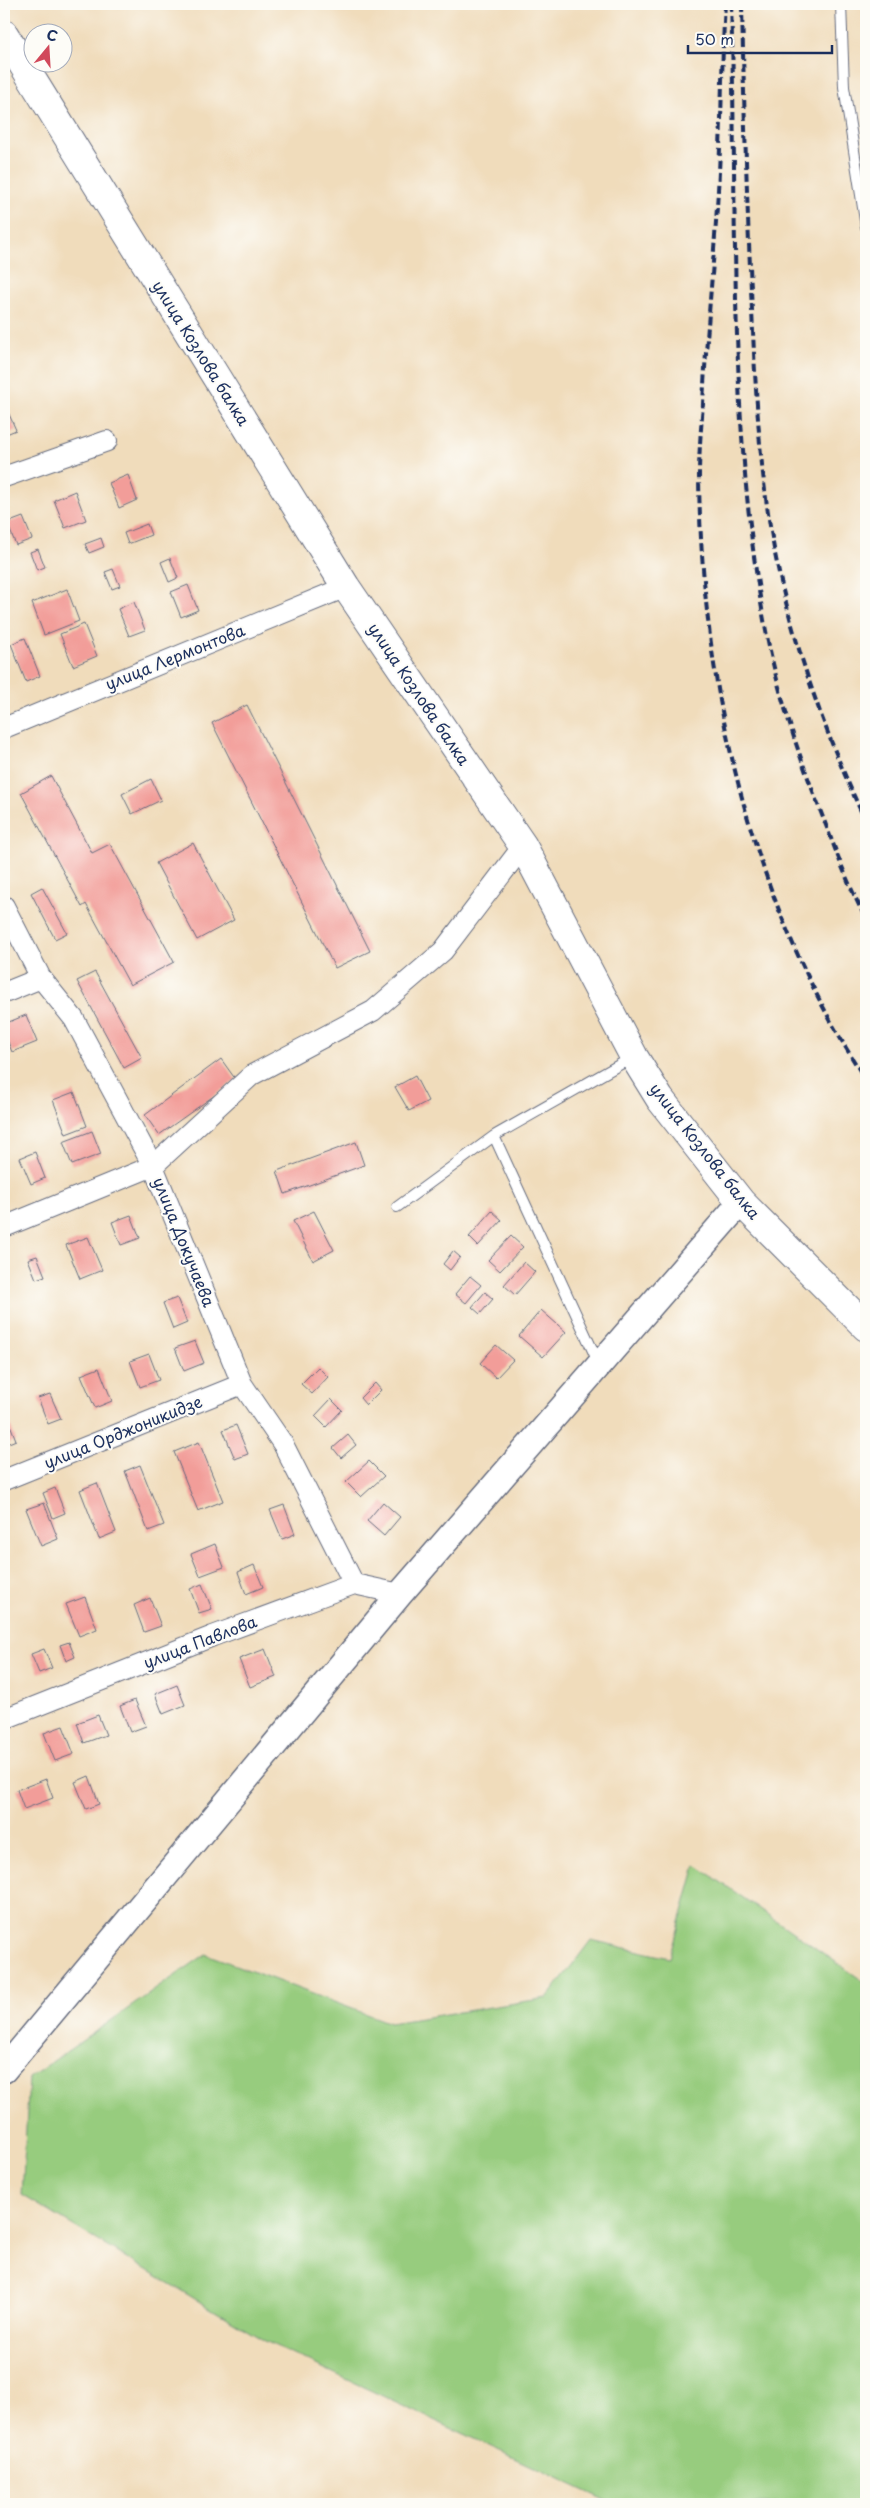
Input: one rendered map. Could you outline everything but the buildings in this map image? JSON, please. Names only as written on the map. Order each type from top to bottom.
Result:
[{"type":"main road","name":"улица Козлова балка","points":[[4,34],[346,587],[523,846],[634,1057],[660,1099],[741,1202],[866,1327]]},
{"type":"street","points":[[4,477],[108,441]]},
{"type":"street","name":"улица Лермонтова","points":[[4,728],[346,587]]},
{"type":"street","points":[[4,1227],[153,1166],[252,1075],[373,1012],[443,951],[523,846]]},
{"type":"street","name":"улица Докучаева","points":[[4,906],[41,978],[74,1019],[153,1166],[242,1384],[284,1444],[354,1584]]},
{"type":"street","points":[[4,993],[41,978]]},
{"type":"street","points":[[4,2070],[400,1594],[741,1202]]},
{"type":"street","name":"улица Орджоникидзе","points":[[4,1480],[242,1384]]},
{"type":"street","points":[[354,1584],[400,1594]]},
{"type":"street","name":"улица Павлова","points":[[4,1719],[214,1636],[354,1584]]},
{"type":"lane","points":[[841,4],[844,86],[866,227]]},
{"type":"lane","points":[[398,1207],[494,1136],[634,1057]]},
{"type":"lane","points":[[494,1136],[600,1364]]},
{"type":"green space","points":[[696,1865],[866,1983],[866,2504],[613,2504],[265,2341],[22,2195],[29,2078],[206,1954],[390,2023],[547,1998],[591,1940],[670,1958]]},
{"type":"railway","points":[[725,4],[719,180],[699,467],[702,555],[710,634],[722,713],[740,791],[763,867],[792,941],[826,1012],[866,1080]]},
{"type":"railway","points":[[731,4],[736,318],[745,475],[754,553],[771,655],[790,724],[837,855],[866,919]]},
{"type":"railway","points":[[742,4],[747,195],[757,409],[767,508],[779,573],[805,669],[839,762],[866,822]]}]
